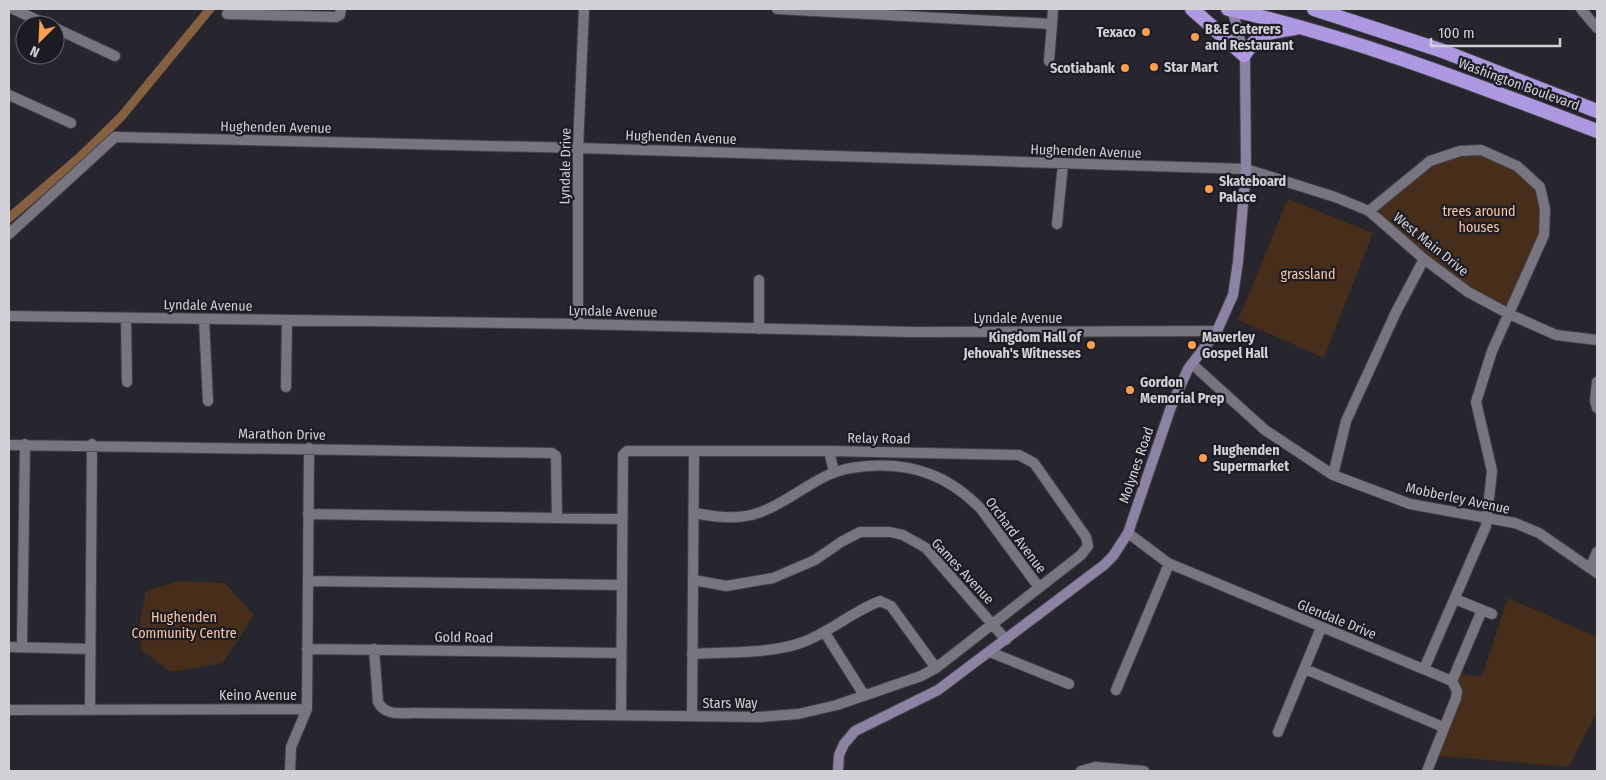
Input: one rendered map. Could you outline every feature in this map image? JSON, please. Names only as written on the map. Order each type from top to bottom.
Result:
[{"type":"highway","points":[[1192,9],[1244,55],[1255,39],[1262,35],[1301,27]]},
{"type":"highway","name":"Washington Boulevard","points":[[1230,9],[1301,27],[1460,79],[1597,131]]},
{"type":"highway","name":"Washington Boulevard","points":[[1314,9],[1440,50],[1597,111]]},
{"type":"main road","name":"Molynes Road","points":[[838,771],[840,755],[844,744],[855,731],[938,690],[1104,565],[1113,556],[1128,533],[1171,407],[1192,364],[1217,331],[1233,295],[1238,262],[1246,169],[1244,55],[1230,9]]},
{"type":"street","points":[[13,9],[26,15]]},
{"type":"street","points":[[227,14],[336,17],[340,14],[341,9]]},
{"type":"street","name":"Lyndale Drive","points":[[578,324],[578,148],[584,9]]},
{"type":"street","points":[[777,9],[1052,24]]},
{"type":"street","points":[[1049,61],[1053,9]]},
{"type":"street","points":[[1581,9],[1597,28]]},
{"type":"street","points":[[65,33],[114,56]]},
{"type":"street","points":[[9,95],[71,123]]},
{"type":"street","name":"Hughenden Avenue","points":[[9,234],[115,137],[578,148],[1246,169]]},
{"type":"street","points":[[1370,211],[1430,161],[1460,150],[1481,150],[1517,166],[1540,187],[1545,209],[1544,235],[1492,351],[1476,402],[1492,472],[1486,522],[1424,669]]},
{"type":"street","points":[[1058,224],[1063,164]]},
{"type":"street","name":"West Main Drive","points":[[1246,169],[1335,197],[1370,211],[1424,259],[1468,292],[1509,314],[1556,335],[1597,340]]},
{"type":"street","points":[[1333,475],[1346,421],[1396,312],[1424,259]]},
{"type":"street","points":[[759,280],[759,329]]},
{"type":"street","name":"Lyndale Avenue","points":[[9,316],[578,324],[911,332],[1217,331]]},
{"type":"street","points":[[126,318],[127,382]]},
{"type":"street","points":[[204,319],[208,401]]},
{"type":"street","points":[[286,386],[287,320]]},
{"type":"street","name":"Mobberley Avenue","points":[[1192,364],[1265,430],[1292,450],[1333,475],[1410,504],[1486,522],[1515,523],[1538,533],[1594,571]]},
{"type":"street","points":[[1597,382],[1595,400],[1597,408]]},
{"type":"street","points":[[22,647],[26,444]]},
{"type":"street","points":[[90,710],[92,444]]},
{"type":"street","name":"Marathon Drive","points":[[9,445],[92,444],[555,454],[557,518]]},
{"type":"street","name":"Keino Avenue","points":[[9,710],[307,709],[309,448]]},
{"type":"street","name":"Relay Road","points":[[622,519],[623,455],[626,451],[923,452],[1024,456],[1034,463],[1086,537],[1088,546]]},
{"type":"street","points":[[692,716],[694,451]]},
{"type":"street","points":[[829,451],[834,472]]},
{"type":"street","points":[[923,452],[926,471]]},
{"type":"street","name":"Orchard Avenue","points":[[694,513],[722,518],[757,513],[770,509],[834,472],[881,465],[926,471],[956,487],[981,509],[1038,586]]},
{"type":"street","points":[[308,514],[622,519],[620,585],[621,716]]},
{"type":"street","name":"Games Avenue","points":[[694,580],[726,586],[773,578],[815,560],[840,542],[860,532],[890,532],[903,535],[926,548],[1006,640]]},
{"type":"street","name":"Glendale Drive","points":[[1128,533],[1169,564],[1452,681]]},
{"type":"street","name":"Stars Way","points":[[374,650],[378,702],[382,709],[392,712],[759,717],[798,714],[837,705],[921,676],[936,668],[1038,586],[1081,555],[1088,546]]},
{"type":"street","points":[[1594,571],[1597,552]]},
{"type":"street","points":[[1116,690],[1169,564]]},
{"type":"street","points":[[308,581],[620,585]]},
{"type":"street","points":[[1455,599],[1492,614]]},
{"type":"street","points":[[692,654],[780,647],[803,642],[825,633],[875,603],[884,601],[892,606],[936,668]]},
{"type":"street","points":[[1428,771],[1457,691],[1452,681],[1482,610]]},
{"type":"street","points":[[1278,732],[1321,628]]},
{"type":"street","points":[[825,633],[864,695]]},
{"type":"street","points":[[9,647],[90,649]]},
{"type":"street","name":"Gold Road","points":[[307,649],[621,653]]},
{"type":"street","points":[[990,652],[1069,684]]},
{"type":"street","points":[[1305,669],[1443,728]]},
{"type":"street","points":[[290,771],[291,747],[307,709]]},
{"type":"street","points":[[1081,771],[1095,767],[1144,771]]},
{"type":"green space","name":"trees around houses","points":[[1481,150],[1517,166],[1540,187],[1544,235],[1507,311],[1468,292],[1369,211],[1430,161]]},
{"type":"green space","name":"grassland","points":[[1288,199],[1373,233],[1324,358],[1238,320]]},
{"type":"green space","name":"Hughenden Community Centre","points":[[179,581],[225,583],[254,615],[223,663],[171,672],[141,650],[140,622],[146,591]]},
{"type":"green space","points":[[1508,598],[1597,637],[1597,712],[1569,767],[1439,756],[1462,692],[1458,681],[1459,674],[1482,676]]},
{"type":"waterway","points":[[9,218],[80,157],[121,117],[210,9]]},
{"type":"place","name":"Texaco","points":[[1146,32]]},
{"type":"place","name":"B&E Caterers and Restaurant","points":[[1195,37]]},
{"type":"place","name":"Star Mart","points":[[1154,67]]},
{"type":"place","name":"Scotiabank","points":[[1125,68]]},
{"type":"place","name":"Skateboard Palace","points":[[1209,189]]},
{"type":"place","name":"Kingdom Hall of Jehovah's Witnesses","points":[[1091,345]]},
{"type":"place","name":"Maverley Gospel Hall","points":[[1192,345]]},
{"type":"place","name":"Gordon Memorial Prep","points":[[1130,390]]},
{"type":"place","name":"Hughenden Supermarket","points":[[1203,458]]}]
